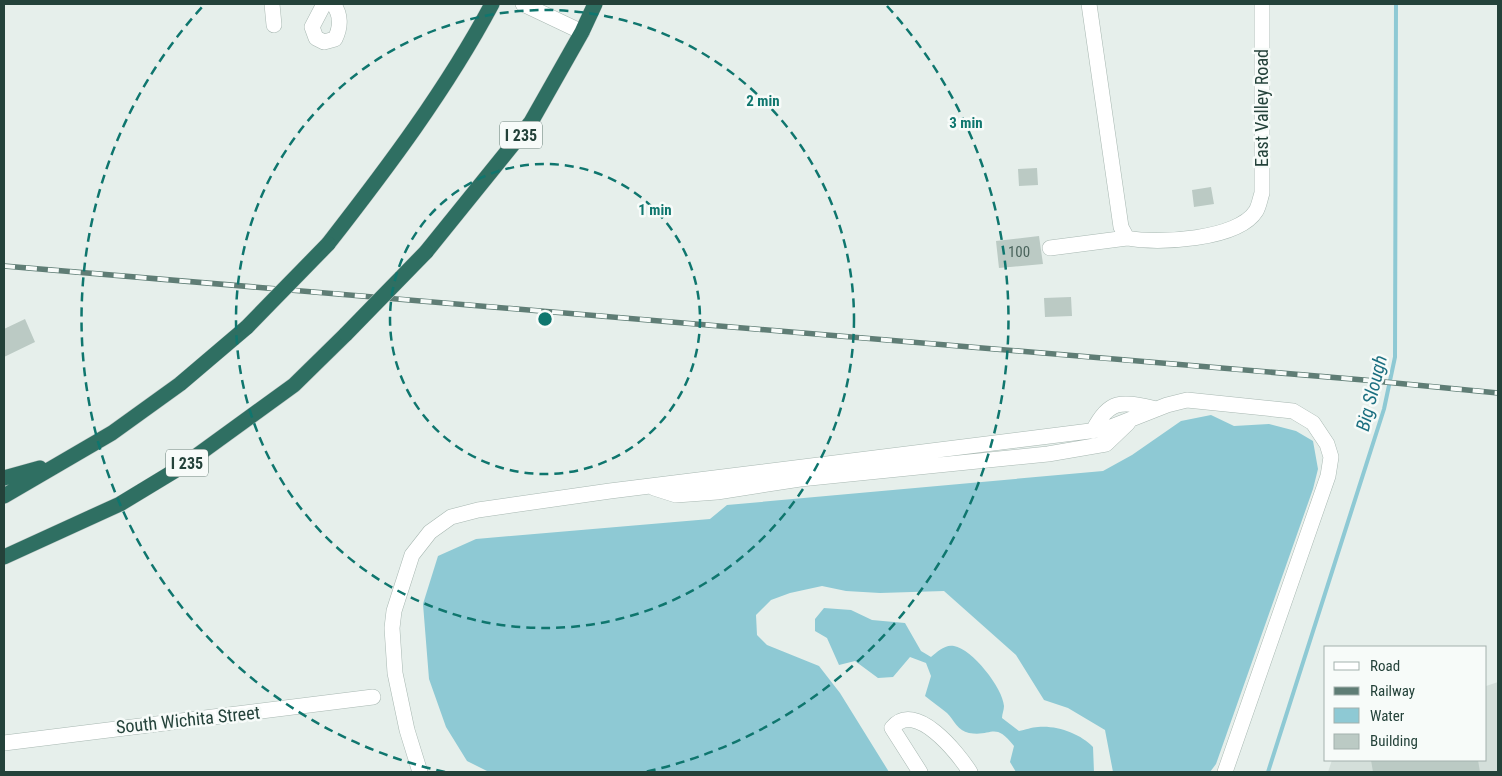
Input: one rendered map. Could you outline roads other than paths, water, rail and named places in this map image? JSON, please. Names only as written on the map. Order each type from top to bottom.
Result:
[{"type":"highway","points":[[4,496],[58,462],[112,432],[180,384],[247,327],[328,244],[401,148],[464,56],[492,4]]},
{"type":"highway","name":"I 235","points":[[4,557],[120,504],[181,468],[294,385],[426,252],[531,122],[596,4]]},
{"type":"highway","points":[[4,478],[58,462]]},
{"type":"highway","points":[[4,565],[50,535]]},
{"type":"street","points":[[272,4],[274,25]]},
{"type":"street","points":[[324,4],[312,26],[316,38],[324,42],[335,39],[341,28],[337,8],[333,4]]},
{"type":"street","points":[[523,4],[582,32]]},
{"type":"street","points":[[1050,248],[1127,238],[1121,227],[1089,4]]},
{"type":"street","name":"East Valley Road","points":[[1127,238],[1167,240],[1204,236],[1227,230],[1246,222],[1256,211],[1262,193],[1262,4]]},
{"type":"street","points":[[420,772],[407,730],[395,673],[392,628],[396,602],[412,555],[430,532],[451,517],[478,510],[648,486],[1093,431],[1130,421],[1157,409],[1187,400],[1293,411],[1314,422],[1321,432],[1331,457],[1328,476],[1296,574],[1225,772]]},
{"type":"street","points":[[1093,431],[1105,411],[1112,406],[1141,406],[1157,409]]},
{"type":"street","points":[[648,486],[676,495],[701,493],[800,479],[1048,454],[1106,444],[1130,421]]},
{"type":"street","name":"South Wichita Street","points":[[4,743],[302,707],[372,696]]},
{"type":"street","points":[[920,772],[892,728],[898,721],[904,719],[914,720],[932,728],[970,772]]},
{"type":"water","points":[[1211,415],[1234,426],[1269,424],[1296,431],[1313,441],[1318,469],[1313,489],[1216,764],[1210,772],[1113,772],[1105,730],[1068,708],[1044,700],[1016,655],[944,591],[880,593],[846,591],[822,586],[790,593],[771,600],[756,615],[757,635],[767,645],[819,666],[840,693],[889,772],[489,772],[467,761],[446,727],[429,679],[423,604],[438,556],[476,539],[710,519],[727,505],[1103,471],[1132,455],[1181,421]]},
{"type":"water","points":[[824,608],[851,610],[872,620],[905,623],[921,651],[931,657],[947,646],[961,649],[969,654],[985,670],[998,689],[1004,706],[1002,718],[1019,731],[1036,727],[1053,727],[1068,731],[1082,738],[1093,747],[1094,772],[1016,772],[1010,762],[1014,746],[1007,738],[997,732],[977,734],[965,732],[959,728],[947,713],[925,696],[931,676],[926,663],[910,657],[893,677],[878,678],[855,661],[839,665],[827,638],[815,631],[815,619]]},
{"type":"waterway","name":"Big Slough","points":[[1268,772],[1384,409],[1395,357],[1396,4]]},
{"type":"railway","points":[[4,266],[1364,380],[1498,393]]}]
